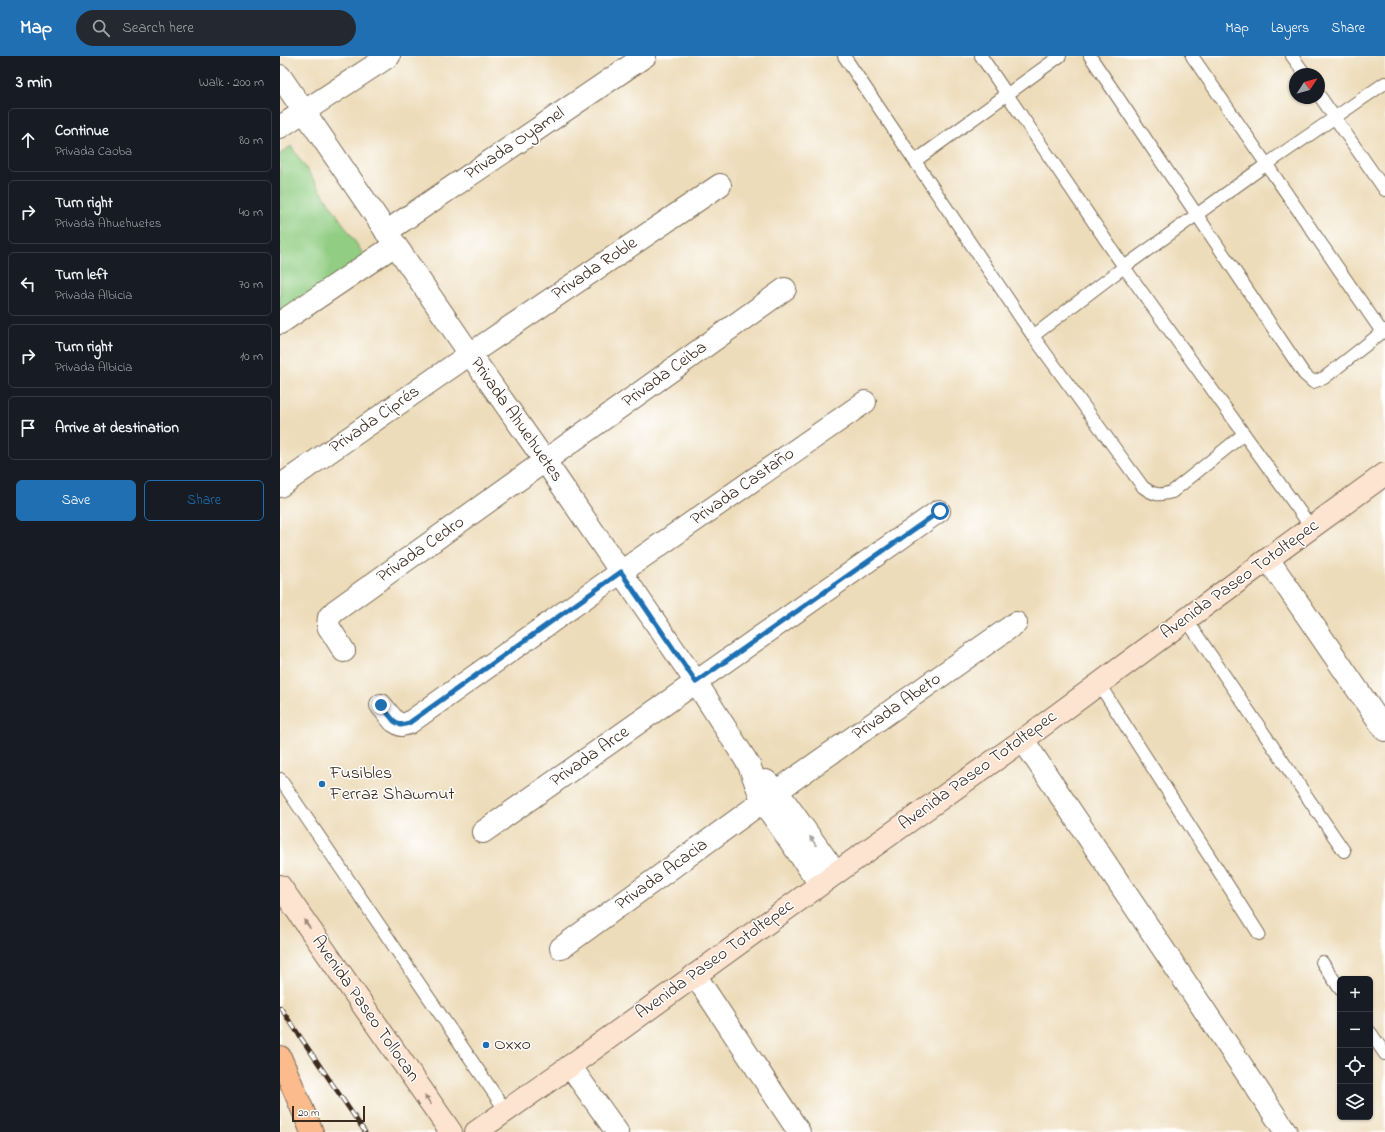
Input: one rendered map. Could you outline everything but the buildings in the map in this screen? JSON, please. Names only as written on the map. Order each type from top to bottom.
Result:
[{"type":"highway","points":[[280,1057],[312,1132]]},
{"type":"main road","name":"Avenida Paseo Totoltepec","points":[[476,1132],[570,1066],[1022,740],[1385,474]]},
{"type":"main road","name":"Avenida Paseo Tollocan","points":[[280,886],[450,1132]]},
{"type":"street","points":[[280,127],[389,56]]},
{"type":"street","name":"Privada Oyamel","points":[[280,323],[391,239],[644,56]]},
{"type":"street","name":"Privada Ahuehuetes","points":[[280,76],[470,354],[546,461],[696,682],[749,766],[828,879]]},
{"type":"street","name":"Privada Roble","points":[[470,354],[720,185]]},
{"type":"street","name":"Privada Ceiba","points":[[546,461],[785,289]]},
{"type":"street","name":"Privada Ciprés","points":[[280,486],[470,354]]},
{"type":"street","name":"Privada Castaño","points":[[381,705],[394,721],[401,725],[409,723],[621,572],[865,402]]},
{"type":"street","name":"Privada Cedro","points":[[344,651],[328,626],[329,617],[335,611],[546,461]]},
{"type":"street","name":"Privada Arce","points":[[484,832],[940,511]]},
{"type":"street","points":[[1268,559],[1385,730]]},
{"type":"street","name":"Privada Abeto","points":[[770,796],[1016,622]]},
{"type":"street","points":[[1022,740],[1286,1132]]},
{"type":"street","name":"Privada Acacia","points":[[561,948],[770,796]]},
{"type":"street","points":[[695,975],[799,1132]]},
{"type":"street","points":[[570,1066],[617,1132]]},
{"type":"lane","points":[[844,56],[1033,336],[1143,487],[1151,493],[1161,495],[1172,492],[1244,434]]},
{"type":"lane","points":[[981,56],[1124,267],[1312,527]]},
{"type":"lane","points":[[915,161],[1060,56]]},
{"type":"lane","points":[[1090,56],[1304,374],[1314,382],[1324,378],[1384,331],[1192,56]]},
{"type":"lane","points":[[1292,56],[1301,68]]},
{"type":"lane","points":[[1033,336],[1196,214],[1385,83]]},
{"type":"lane","points":[[1325,104],[1385,190]]},
{"type":"lane","points":[[1186,619],[1344,851]]},
{"type":"lane","points":[[1099,684],[1259,934]]},
{"type":"lane","points":[[280,779],[506,1111]]},
{"type":"lane","points":[[1322,962],[1337,984]]},
{"type":"lane","points":[[1373,1036],[1385,1054]]},
{"type":"green space","points":[[291,146],[366,258],[280,314],[280,154]]},
{"type":"railway","points":[[280,1007],[365,1132]]},
{"type":"place","name":"Fusibles Ferraz Shawmut","points":[[322,784]]},
{"type":"place","name":"Oxxo","points":[[486,1045]]},
{"type":"route","points":[[381,705],[394,721],[401,725],[409,723],[621,572],[696,682],[940,511]]}]
